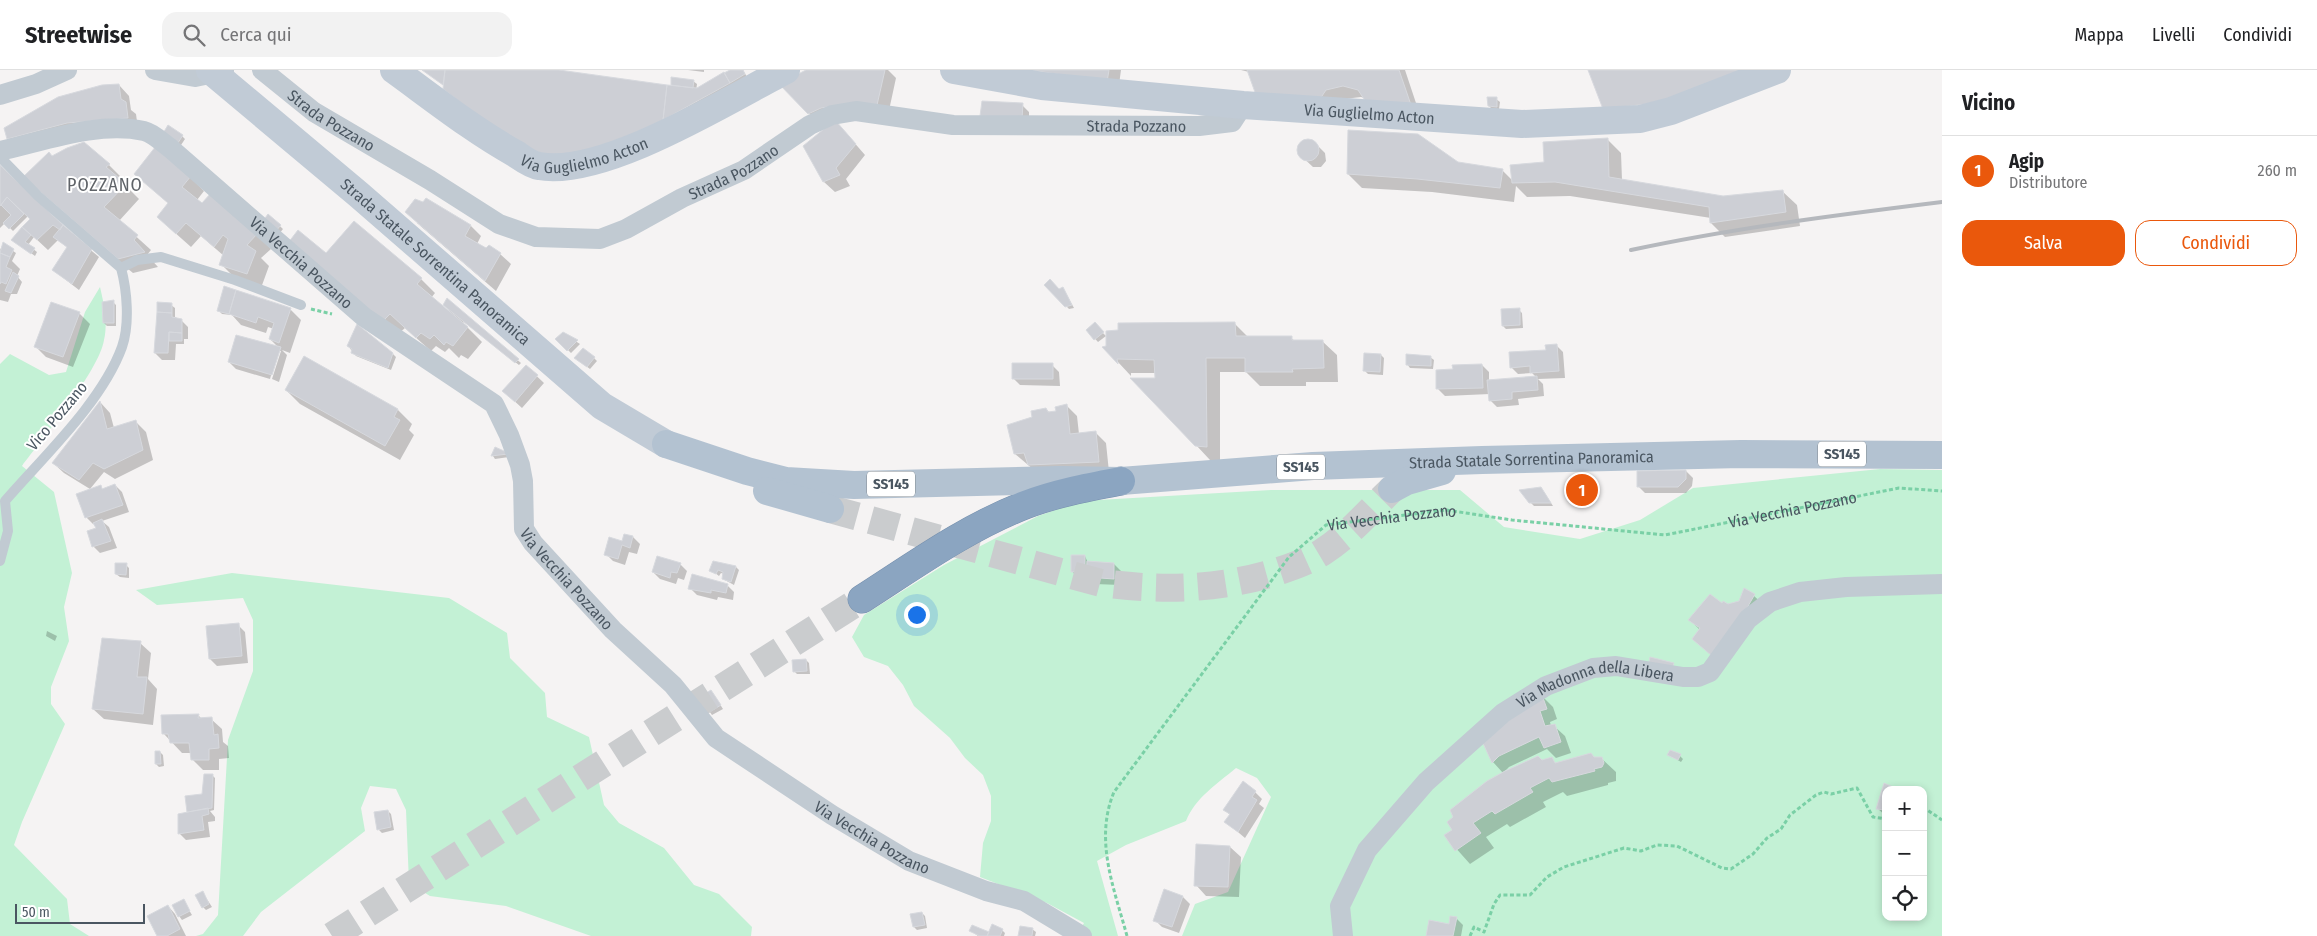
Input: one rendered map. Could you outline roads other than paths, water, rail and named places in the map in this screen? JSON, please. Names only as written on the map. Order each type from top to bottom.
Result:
[{"type":"highway","points":[[862,598],[965,533],[997,517],[1054,495],[1122,481]]},
{"type":"main road","name":"SS145","points":[[666,444],[747,471],[786,481],[822,484],[1060,480],[1122,481]]},
{"type":"main road","name":"SS145","points":[[666,444],[735,480],[830,509]]},
{"type":"main road","name":"Strada Statale Sorrentina Panoramica","points":[[1122,481],[1313,466],[1482,460],[1742,454],[1942,455]]},
{"type":"main road","name":"SS145","points":[[1392,489],[1407,481],[1482,460]]},
{"type":"street","points":[[0,96],[36,84],[67,70]]},
{"type":"street","points":[[156,70],[195,77],[217,71]]},
{"type":"street","name":"Strada Pozzano","points":[[262,70],[314,112],[430,180],[499,224],[536,237],[600,239],[626,229],[682,198],[744,170],[810,125],[832,115],[856,111],[953,125],[1199,126],[1232,122],[1243,105]]},
{"type":"street","name":"Via Guglielmo Acton","points":[[394,70],[491,140],[529,162],[537,166],[567,168],[634,148],[670,132],[786,70]]},
{"type":"street","name":"Via Guglielmo Acton","points":[[954,70],[1042,86],[1243,105],[1522,124],[1640,118],[1671,111],[1777,70]]},
{"type":"street","name":"Strada Statale Sorrentina Panoramica","points":[[217,71],[602,406],[666,444]]},
{"type":"street","name":"Via Vecchia Pozzano","points":[[0,151],[86,132],[112,129],[146,131],[364,317],[494,404],[509,435],[520,465],[523,481],[524,529],[528,536],[613,630],[673,685],[716,738],[832,815],[909,861],[986,891],[1024,901],[1078,935]]},
{"type":"street","name":"Via Madonna della Libera","points":[[1344,936],[1340,906],[1367,850],[1426,782],[1502,713],[1546,686],[1593,668],[1616,666],[1683,677],[1698,677],[1710,672],[1748,619],[1770,602],[1800,592],[1837,588],[1942,584]]},
{"type":"lane","points":[[0,157],[38,196],[121,268],[137,260],[161,257],[235,280],[301,305]]},
{"type":"lane","name":"Vico Pozzano","points":[[0,562],[8,531],[5,501],[98,394],[122,347],[125,332],[125,284],[121,268]]},
{"type":"tunnel","points":[[830,509],[1101,583],[1169,588],[1234,582],[1279,571],[1308,560],[1324,551],[1342,537],[1392,489]]},
{"type":"tunnel","points":[[332,936],[862,599]]},
{"type":"railway","points":[[1631,250],[1747,229],[1942,202]]},
{"type":"place","name":"Agip","points":[[1582,490]]},
{"type":"district","name":"POZZANO","points":[[105,185]]}]
